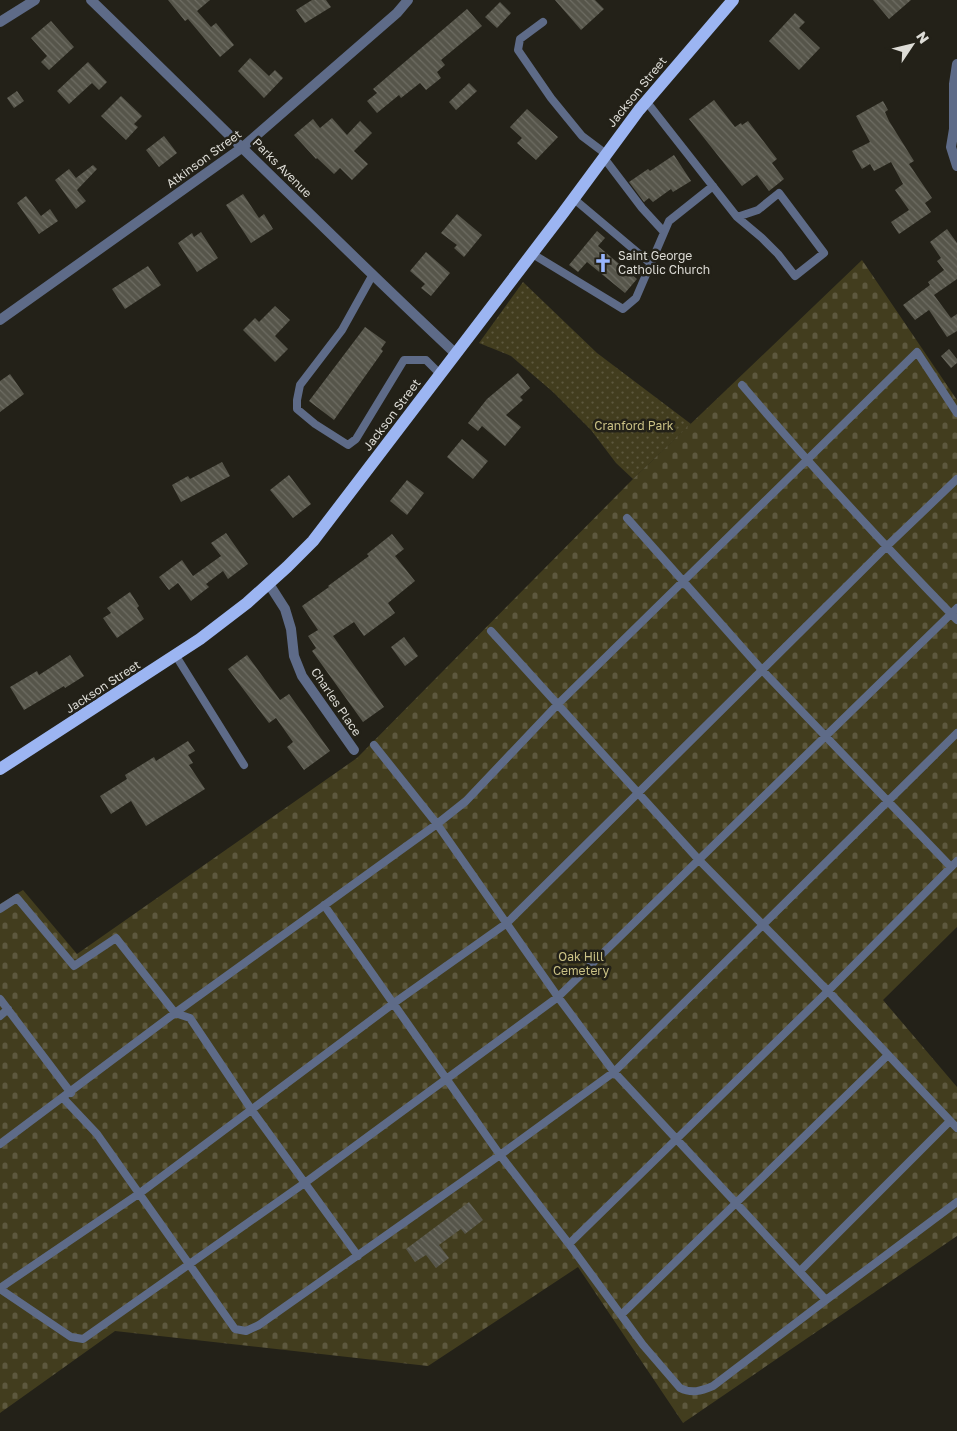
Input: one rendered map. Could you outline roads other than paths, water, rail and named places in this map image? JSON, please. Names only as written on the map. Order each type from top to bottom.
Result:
[{"type":"main road","name":"Jackson Street","points":[[0,769],[176,656],[224,622],[270,584],[313,541],[574,199],[646,101],[732,0]]},
{"type":"street","points":[[0,22],[35,0]]},
{"type":"street","name":"Parks Avenue","points":[[91,0],[243,147],[372,276],[456,354]]},
{"type":"street","name":"Atkinson Street","points":[[0,320],[243,147],[397,13],[408,0]]},
{"type":"street","points":[[957,64],[954,84],[955,130],[951,147],[957,166]]},
{"type":"street","name":"Charles Place","points":[[270,584],[285,609],[292,629],[294,656],[302,676],[354,750]]},
{"type":"lane","points":[[543,22],[520,38],[518,50],[582,136],[605,156],[642,208],[664,232]]},
{"type":"lane","points":[[646,101],[737,217],[773,248],[794,276],[824,253],[779,193],[758,210],[737,217]]},
{"type":"lane","points":[[531,253],[623,308],[636,298],[669,221],[713,186]]},
{"type":"lane","points":[[574,199],[650,263]]},
{"type":"lane","points":[[372,276],[342,330],[300,385],[296,400],[298,409],[315,424],[348,445],[356,439],[404,360],[426,360],[440,374]]},
{"type":"lane","points":[[0,1144],[174,1013],[437,824],[466,801],[558,704],[917,352],[957,413]]},
{"type":"lane","points":[[742,385],[886,547],[954,611],[957,620]]},
{"type":"lane","points":[[954,611],[558,998],[306,1182],[82,1339],[71,1336],[0,1289],[140,1193],[394,1003],[507,924],[886,547],[957,479]]},
{"type":"lane","points":[[569,1244],[828,991],[954,864],[888,802],[825,737],[762,670],[627,518]]},
{"type":"lane","points":[[491,631],[699,860],[828,991],[957,1128]]},
{"type":"lane","points":[[176,656],[244,765]]},
{"type":"lane","points":[[63,1098],[97,1134],[235,1329],[246,1331],[260,1325],[614,1072],[957,734]]},
{"type":"lane","points":[[374,745],[437,824],[558,998],[614,1072],[826,1300]]},
{"type":"lane","points":[[0,909],[17,898],[74,966],[116,938],[174,1013],[190,1018],[251,1109],[306,1182],[358,1256]]},
{"type":"lane","points":[[324,906],[500,1155],[569,1244],[643,1345],[680,1388],[688,1392],[700,1392],[713,1386],[957,1202]]},
{"type":"lane","points":[[0,999],[70,1093]]},
{"type":"lane","points":[[0,1016],[8,1010]]},
{"type":"lane","points":[[622,1315],[888,1054]]},
{"type":"lane","points":[[800,1271],[950,1121]]},
{"type":"place","name":"Saint George Catholic Church","points":[[603,263]]},
{"type":"park label","name":"Cranford Park","points":[[634,426]]},
{"type":"park label","name":"Oak Hill Cemetery","points":[[581,964]]}]
